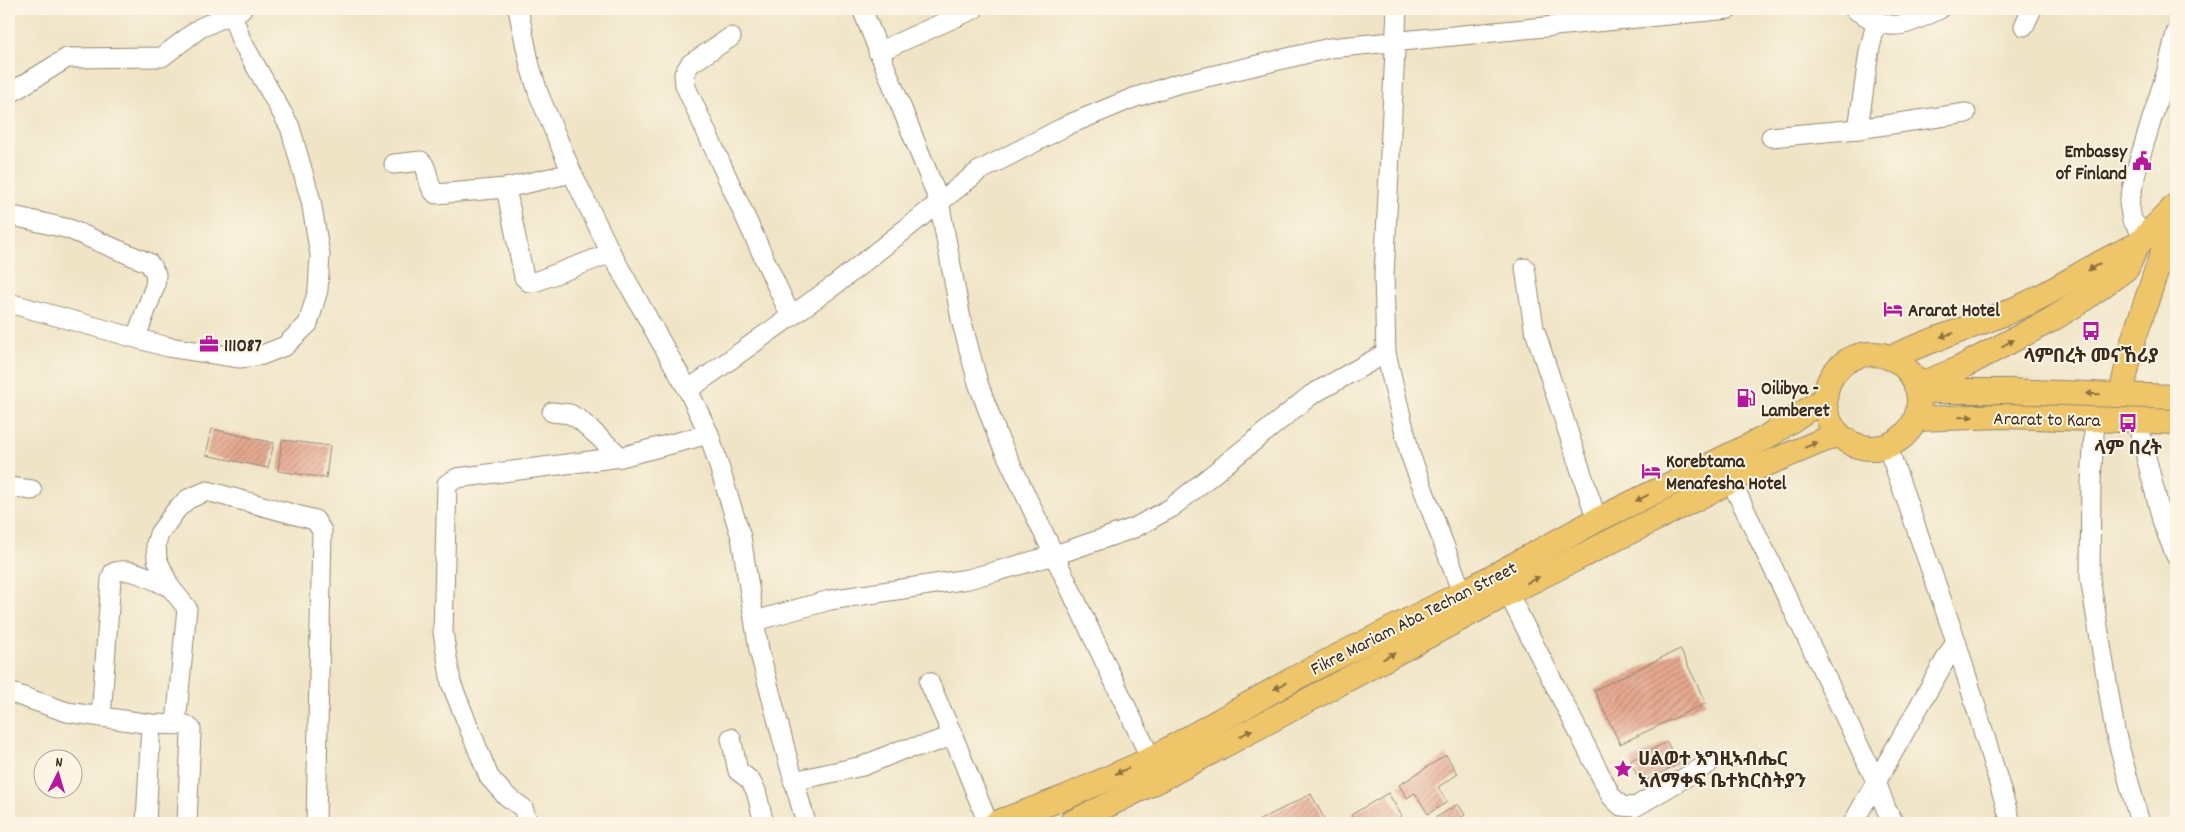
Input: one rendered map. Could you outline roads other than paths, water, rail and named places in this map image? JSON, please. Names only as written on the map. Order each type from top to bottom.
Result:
[{"type":"main road","points":[[1890,358],[1918,345],[1991,320],[2062,287],[2141,240],[2176,205]]},
{"type":"main road","points":[[2121,394],[2133,341],[2176,212]]},
{"type":"main road","points":[[1917,389],[2051,320],[2080,302],[2127,268],[2141,240]]},
{"type":"main road","points":[[1875,354],[1890,358],[1903,366],[1911,375],[1917,389],[1919,400],[1917,419],[1902,438],[1887,446],[1876,448],[1862,447],[1849,443],[1830,424],[1825,412],[1824,399],[1827,384],[1835,371],[1846,361],[1860,355],[1875,354]]},
{"type":"main road","name":"Ararat to Kara","points":[[1917,389],[2176,396]]},
{"type":"main road","name":"Fikre Mariam Aba Techan Street","points":[[996,823],[1066,797],[1150,758],[1297,677],[1462,593],[1597,520],[1765,438],[1824,399]]},
{"type":"main road","name":"Ararat to Kara","points":[[1917,419],[2004,416],[2176,422]]},
{"type":"main road","name":"Fikre Mariam Aba Techan Street","points":[[1071,823],[1161,780],[1508,593],[1757,468],[1838,434]]},
{"type":"street","points":[[518,9],[530,66],[537,88],[572,173],[611,253],[688,390],[709,434],[741,538],[759,650],[793,781],[806,823]]},
{"type":"street","points":[[862,9],[939,201],[961,319],[978,383],[998,437],[1150,758]]},
{"type":"street","points":[[878,52],[974,9]]},
{"type":"street","points":[[1397,9],[1384,276],[1386,353],[1410,454],[1462,593]]},
{"type":"street","points":[[688,390],[836,284],[979,171],[1070,124],[1133,98],[1177,84],[1330,48],[1729,9]]},
{"type":"street","points":[[1854,9],[1876,22],[1889,26],[1911,22],[1940,9]]},
{"type":"street","points":[[9,94],[67,58],[162,57],[200,28],[237,11],[241,40],[290,127],[311,201],[320,255],[318,290],[308,324],[285,346],[262,355],[240,358],[168,347],[9,303]]},
{"type":"street","points":[[1858,129],[1869,52],[1876,22]]},
{"type":"street","points":[[2141,240],[2132,220],[2129,204],[2138,164],[2176,34]]},
{"type":"street","points":[[731,37],[690,64],[684,74],[685,85],[792,317]]},
{"type":"street","points":[[1771,137],[1858,129],[1966,113]]},
{"type":"street","points":[[394,164],[416,160],[421,161],[424,164],[432,191],[436,194],[506,188],[572,173]]},
{"type":"street","points":[[506,188],[524,277],[529,282],[537,281],[611,253]]},
{"type":"street","points":[[9,215],[69,229],[149,263],[156,274],[155,286],[136,338]]},
{"type":"street","points":[[1525,268],[1534,328],[1597,520]]},
{"type":"street","points":[[755,620],[830,600],[968,579],[1055,554],[1134,528],[1171,508],[1311,395],[1386,353]]},
{"type":"street","points":[[552,412],[570,414],[580,420],[620,457]]},
{"type":"street","points":[[2096,418],[2089,542],[2090,578],[2115,731],[2140,823]]},
{"type":"street","points":[[2137,420],[2163,524],[2176,556]]},
{"type":"street","points":[[528,823],[523,808],[505,795],[489,777],[451,683],[442,632],[447,484],[457,478],[620,457],[709,434]]},
{"type":"street","points":[[1887,446],[1956,641],[2011,823]]},
{"type":"street","points":[[1731,481],[1876,781],[1894,823]]},
{"type":"street","points":[[9,486],[32,490]]},
{"type":"street","points":[[176,724],[187,608],[170,588],[157,559],[156,544],[159,534],[177,509],[188,499],[207,491],[315,520],[322,531],[316,823]]},
{"type":"street","points":[[100,717],[113,573],[120,570],[132,572],[170,588]]},
{"type":"street","points":[[1508,593],[1611,796],[1621,806],[1635,807],[1708,764]]},
{"type":"street","points":[[1853,823],[1956,641]]},
{"type":"street","points":[[929,682],[988,823]]},
{"type":"street","points":[[9,692],[67,712],[151,724],[186,725],[191,729],[187,823]]},
{"type":"street","points":[[146,823],[151,724]]},
{"type":"street","points":[[793,781],[862,766],[901,750],[926,745],[953,736]]},
{"type":"street","points":[[731,738],[738,771],[750,780],[756,791],[764,823]]},
{"type":"place","name":"Embassy of Finland","points":[[2142,161]]},
{"type":"place","name":"Ararat Hotel","points":[[1893,309]]},
{"type":"place","name":"ላምበረት መናኸሪያ","points":[[2091,331]]},
{"type":"place","name":"111087","points":[[209,344]]},
{"type":"place","name":"Oilibya - Lamberet","points":[[1746,398]]},
{"type":"place","name":"ላም በረት","points":[[2128,423]]},
{"type":"place","name":"Korebtama Menafesha Hotel","points":[[1651,471]]},
{"type":"place","name":"ሀልወተ እግዚኣብሔር ኣለማቀፍ ቤተክርስትያን","points":[[1623,769]]}]
